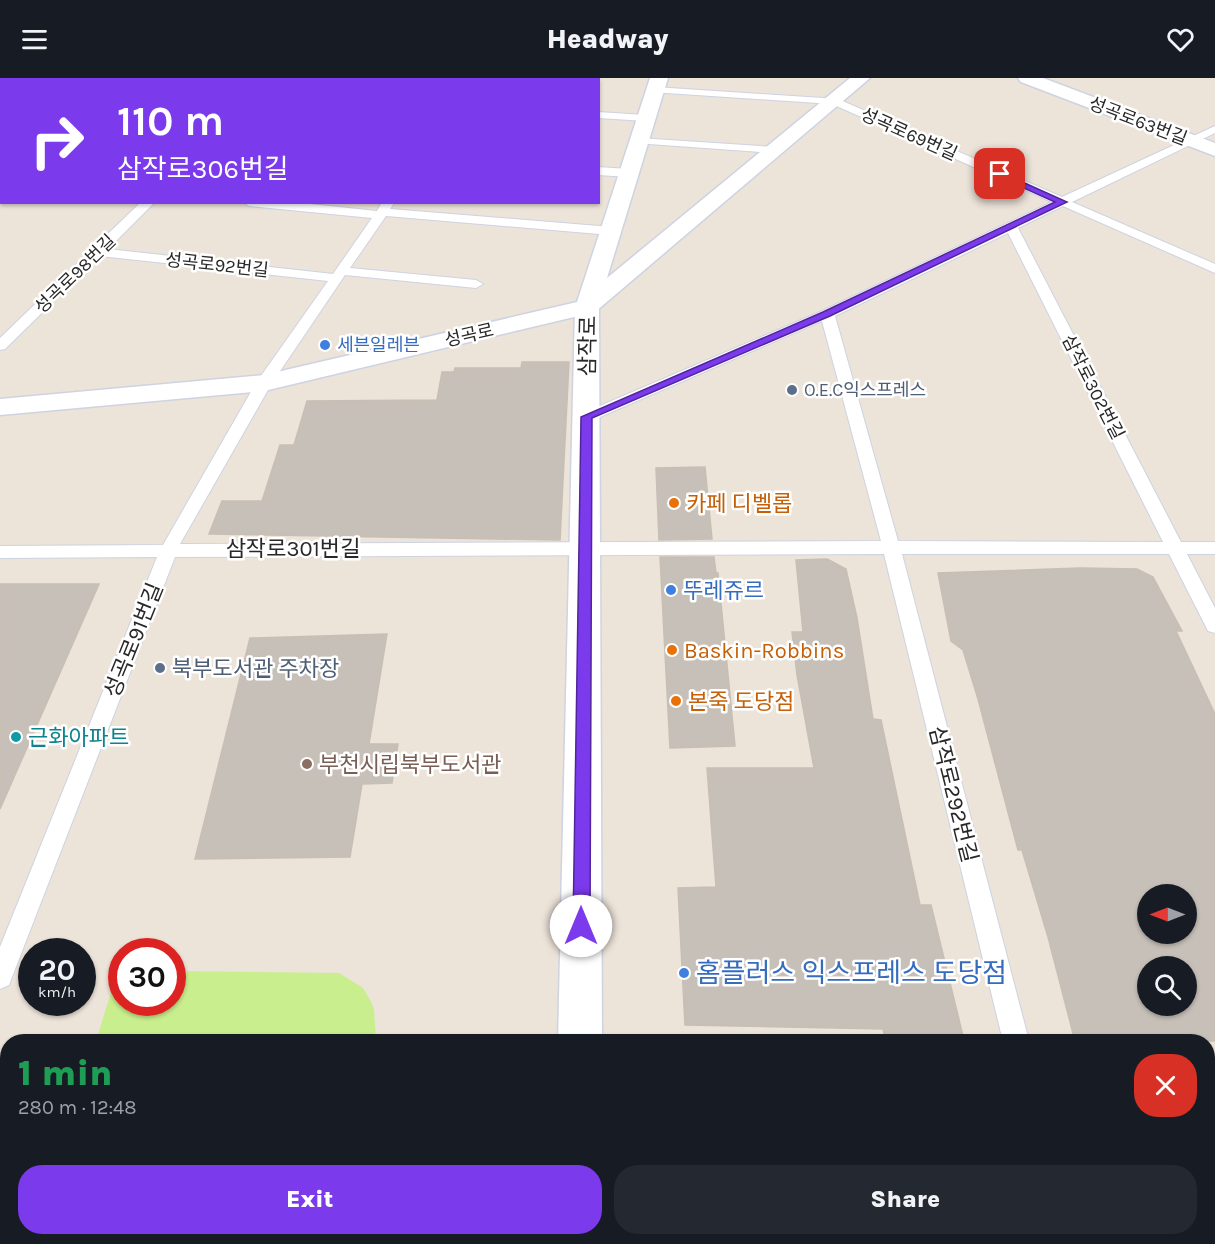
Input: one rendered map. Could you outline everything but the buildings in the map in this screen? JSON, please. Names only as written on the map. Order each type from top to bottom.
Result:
[{"type":"street","name":"성곡로","points":[[0,407],[264,383],[587,307],[861,78]]},
{"type":"street","name":"성곡로63번길","points":[[1027,78],[1215,150]]},
{"type":"street","name":"삼작로","points":[[580,1034],[587,307],[657,84]]},
{"type":"lane","points":[[657,84],[834,101]]},
{"type":"lane","name":"성곡로69번길","points":[[834,101],[1215,269]]},
{"type":"lane","points":[[600,115],[646,118]]},
{"type":"lane","points":[[587,417],[827,314],[1215,129]]},
{"type":"lane","points":[[639,141],[775,150]]},
{"type":"lane","points":[[600,171],[629,173]]},
{"type":"lane","name":"성곡로98번길","points":[[0,346],[147,204]]},
{"type":"lane","points":[[283,204],[384,210],[611,231]]},
{"type":"lane","points":[[264,383],[384,210]]},
{"type":"lane","name":"삼작로302번길","points":[[1011,226],[1175,548]]},
{"type":"lane","name":"성곡로92번길","points":[[98,252],[476,284]]},
{"type":"lane","points":[[827,314],[891,547]]},
{"type":"lane","name":"성곡로91번길","points":[[0,977],[169,549],[264,383]]},
{"type":"lane","points":[[585,547],[1215,548]]},
{"type":"lane","name":"삼작로301번길","points":[[0,552],[585,547]]},
{"type":"lane","name":"삼작로292번길","points":[[891,547],[1014,1034]]},
{"type":"lane","points":[[1175,548],[1215,626]]},
{"type":"green space","points":[[186,971],[339,973],[363,988],[374,1009],[376,1034],[98,1034],[108,1002],[108,1016],[186,1016]]},
{"type":"place","name":"세븐일레븐","points":[[325,345]]},
{"type":"place","name":"O.E.C익스프레스","points":[[792,390]]},
{"type":"place","name":"카페 디벨롭","points":[[674,503]]},
{"type":"place","name":"뚜레쥬르","points":[[671,590]]},
{"type":"place","name":"Baskin-Robbins","points":[[672,650]]},
{"type":"place","name":"북부도서관 주차장","points":[[160,668]]},
{"type":"place","name":"본죽 도당점","points":[[676,701]]},
{"type":"place","name":"근화아파트","points":[[16,737]]},
{"type":"place","name":"부천시립북부도서관","points":[[307,764]]},
{"type":"place","name":"홈플러스 익스프레스 도당점","points":[[684,973]]},
{"type":"route","points":[[581,926],[587,417],[827,314],[1062,202],[1000,174]]}]
